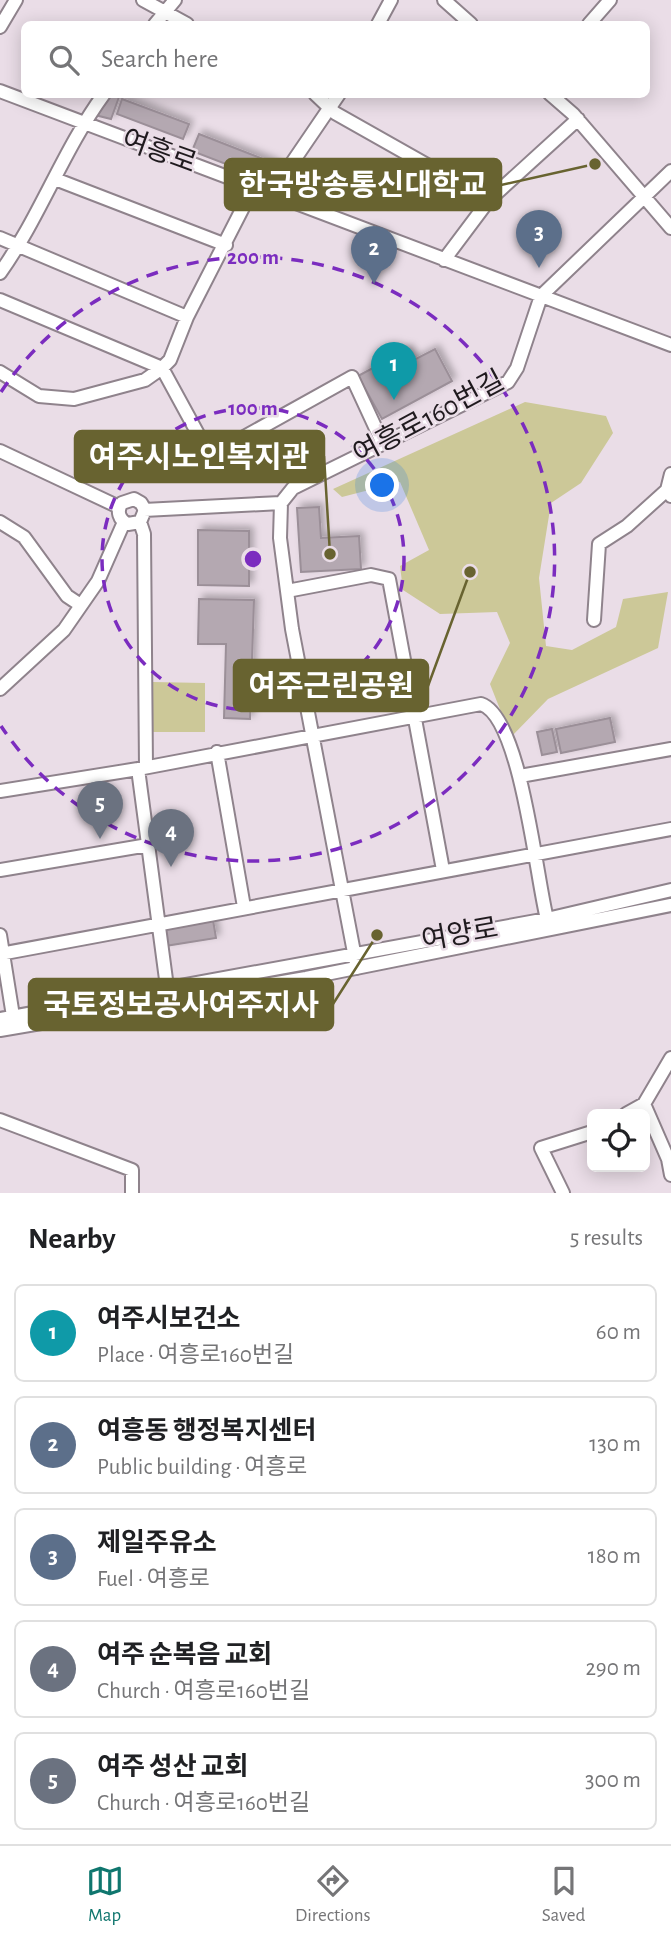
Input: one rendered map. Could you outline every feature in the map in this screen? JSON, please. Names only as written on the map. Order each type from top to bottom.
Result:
[{"type":"street","points":[[0,27],[16,0]]},
{"type":"street","points":[[143,0],[181,21]]},
{"type":"street","points":[[157,21],[176,0]]},
{"type":"street","points":[[380,21],[391,0]]},
{"type":"street","points":[[444,0],[468,21]]},
{"type":"street","points":[[592,21],[610,0]]},
{"type":"street","name":"여흥로","points":[[0,91],[671,345]]},
{"type":"street","points":[[0,273],[19,246],[82,124],[101,98]]},
{"type":"street","points":[[319,98],[331,109],[489,200]]},
{"type":"street","points":[[277,195],[292,163],[337,98]]},
{"type":"street","points":[[554,98],[578,119],[671,228]]},
{"type":"street","points":[[444,260],[489,200],[578,119]]},
{"type":"street","points":[[541,296],[643,195],[671,172]]},
{"type":"street","points":[[55,179],[226,245]]},
{"type":"street","points":[[0,372],[39,396],[74,400],[145,380],[162,369],[170,360],[187,317],[254,186]]},
{"type":"street","points":[[0,238],[187,317]]},
{"type":"street","name":"여흥로160번길","points":[[281,503],[293,488],[508,382],[517,368],[541,296]]},
{"type":"street","points":[[0,300],[162,369],[209,456],[352,377],[383,444]]},
{"type":"street","points":[[0,452],[119,506]]},
{"type":"street","points":[[594,621],[599,544],[669,493],[671,474]]},
{"type":"street","points":[[167,987],[156,923],[142,768],[144,534],[142,516],[141,503],[134,499],[125,500],[119,506],[119,515],[124,522],[132,525],[142,516],[281,503],[280,538],[287,591],[357,968]]},
{"type":"street","points":[[0,522],[24,537],[67,596],[79,604]]},
{"type":"street","points":[[0,689],[64,631],[79,604],[98,581],[124,522]]},
{"type":"street","points":[[287,591],[371,575],[389,579],[443,870]]},
{"type":"street","points":[[0,791],[142,768],[473,703],[491,709],[504,728],[520,776],[547,919]]},
{"type":"street","points":[[520,776],[671,749]]},
{"type":"street","points":[[217,752],[244,907]]},
{"type":"street","points":[[2,953],[671,829]]},
{"type":"street","points":[[0,870],[148,845]]},
{"type":"street","name":"여양로","points":[[7,1017],[547,919],[671,890]]},
{"type":"street","name":"여양로","points":[[0,1030],[357,968],[671,905]]},
{"type":"street","points":[[0,935],[7,1017]]},
{"type":"street","points":[[635,1109],[644,1104],[671,1058]]},
{"type":"street","points":[[644,1104],[668,1159],[671,1175]]},
{"type":"street","points":[[0,1120],[132,1170],[132,1193]]},
{"type":"street","points":[[563,1193],[541,1149],[587,1134]]},
{"type":"shaded area","points":[[525,402],[606,416],[613,433],[581,483],[551,503],[539,578],[546,646],[572,650],[616,627],[623,599],[668,592],[658,648],[548,699],[511,737],[490,684],[510,643],[497,612],[440,614],[403,590],[400,566],[429,550],[400,482],[342,497],[333,489]]},
{"type":"shaded area","points":[[153,682],[205,683],[205,732],[153,732]]},
{"type":"building","points":[[106,98],[119,98],[111,119],[95,115]]},
{"type":"building","points":[[122,99],[189,124],[183,139],[117,114]]},
{"type":"building","points":[[199,134],[276,164],[270,181],[192,151]]},
{"type":"building","points":[[408,349],[414,360],[435,349],[452,381],[382,419],[358,376]]},
{"type":"building","points":[[319,507],[321,538],[359,536],[361,569],[301,572],[297,508]]},
{"type":"building","points":[[198,530],[249,531],[249,586],[198,585]]},
{"type":"building","points":[[199,599],[254,600],[250,719],[224,718],[226,644],[198,644]]},
{"type":"building","points":[[610,718],[615,742],[561,753],[556,729]]},
{"type":"building","points":[[552,729],[557,752],[542,755],[537,732]]},
{"type":"building","points":[[213,920],[216,938],[165,946],[163,933],[166,927]]},
{"type":"place","name":"한국방송통신대학교","points":[[595,164]]},
{"type":"place","name":"제일주유소","points":[[539,268]]},
{"type":"place","name":"여흥동 행정복지센터","points":[[374,284]]},
{"type":"place","name":"여주시보건소","points":[[394,400]]},
{"type":"place","name":"여주시노인복지관","points":[[330,554]]},
{"type":"place","name":"여주근린공원","points":[[470,572]]},
{"type":"place","name":"여주 성산 교회","points":[[100,839]]},
{"type":"place","name":"여주 순복음 교회","points":[[171,867]]},
{"type":"place","name":"국토정보공사여주지사","points":[[377,935]]}]
